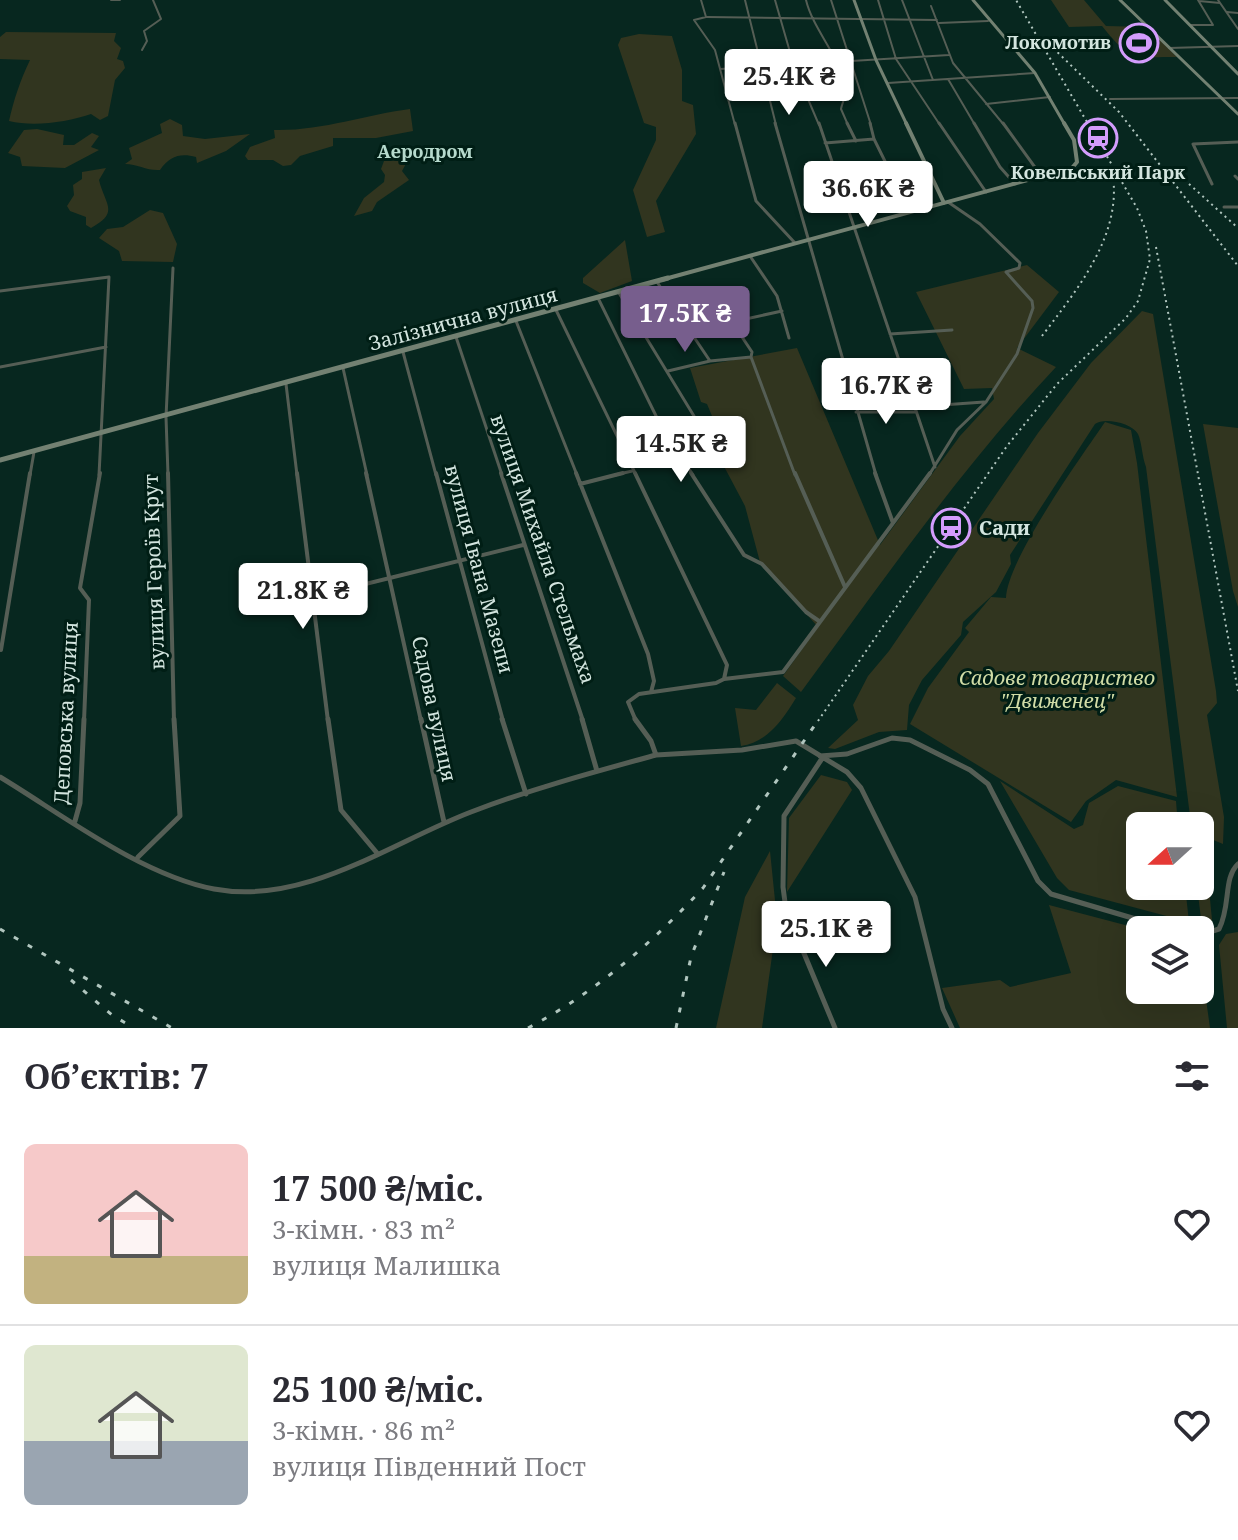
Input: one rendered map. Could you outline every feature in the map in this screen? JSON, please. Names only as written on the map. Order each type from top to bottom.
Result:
[{"type":"street","points":[[111,0],[120,0]]},
{"type":"street","points":[[142,50],[147,41],[144,31],[161,19],[153,0]]},
{"type":"street","points":[[701,0],[706,17]]},
{"type":"street","points":[[745,0],[760,68],[807,240],[856,412],[893,523]]},
{"type":"street","points":[[775,0],[794,66],[825,143],[935,467]]},
{"type":"street","points":[[806,0],[809,18],[835,63],[846,91],[841,109],[856,141]]},
{"type":"street","points":[[831,0],[865,100],[874,139],[910,212]]},
{"type":"street","points":[[656,755],[653,741],[629,709],[633,697],[685,690],[724,679],[783,672],[935,467],[957,430],[986,402],[1017,354],[1032,301],[1006,272],[1019,268],[1016,258],[980,224],[946,203],[876,60],[854,0]]},
{"type":"street","points":[[878,0],[896,59],[986,192]]},
{"type":"street","points":[[902,0],[933,80]]},
{"type":"street","points":[[973,0],[1035,73],[1050,97],[986,104]]},
{"type":"street","points":[[1120,0],[1238,114]]},
{"type":"street","points":[[1165,0],[1238,73]]},
{"type":"street","points":[[1190,25],[1213,25],[1198,1]]},
{"type":"street","points":[[1198,1],[1219,1],[1238,29]]},
{"type":"street","points":[[931,6],[949,55],[964,78],[1033,160],[1042,177]]},
{"type":"street","points":[[1227,12],[1238,13]]},
{"type":"street","points":[[795,243],[756,201],[713,46],[694,20],[706,17],[988,21]]},
{"type":"street","points":[[1169,48],[1238,46]]},
{"type":"street","points":[[720,69],[949,55]]},
{"type":"street","points":[[888,83],[1035,73]]},
{"type":"street","points":[[947,79],[1000,167],[1015,184]]},
{"type":"street","name":"Залізнична вулиця","points":[[0,460],[1072,168],[1077,162],[1074,140],[1050,97]]},
{"type":"street","points":[[1110,99],[1238,98]]},
{"type":"street","points":[[825,143],[874,139]]},
{"type":"street","points":[[1212,184],[1193,144],[1238,142]]},
{"type":"street","points":[[1224,207],[1238,207]]},
{"type":"street","points":[[750,256],[777,296],[789,338]]},
{"type":"street","name":"вулиця Героїв Крут","points":[[138,857],[175,824],[182,807],[176,784],[166,417],[173,268]]},
{"type":"street","name":"Деповська вулиця","points":[[0,291],[109,277],[103,434],[80,588],[89,600],[80,803],[75,821]]},
{"type":"street","points":[[657,282],[710,361]]},
{"type":"street","points":[[619,293],[711,444]]},
{"type":"street","points":[[598,298],[661,426],[744,555],[762,564],[806,612],[820,621]]},
{"type":"street","points":[[556,310],[727,665],[724,679]]},
{"type":"street","points":[[782,311],[732,322],[752,352],[751,357],[805,501],[845,588]]},
{"type":"street","points":[[516,321],[653,668],[651,693]]},
{"type":"street","points":[[890,334],[952,330]]},
{"type":"street","name":"вулиця Михайла Стельмаха","points":[[456,337],[576,697],[597,771]]},
{"type":"street","points":[[0,367],[106,347]]},
{"type":"street","name":"вулиця Івана Мазепи","points":[[403,352],[515,767],[526,794]]},
{"type":"street","points":[[668,371],[710,361],[751,357]]},
{"type":"street","name":"Садова вулиця","points":[[343,368],[444,822]]},
{"type":"street","points":[[286,384],[341,810],[377,854]]},
{"type":"street","points":[[856,412],[986,402]]},
{"type":"street","points":[[1,650],[34,452]]},
{"type":"street","points":[[580,484],[632,471]]},
{"type":"street","points":[[313,597],[383,577],[391,578],[523,545]]},
{"type":"street","points":[[835,1028],[784,901],[784,816],[822,758],[847,754],[892,738],[910,740],[942,755],[988,784],[1038,881],[1051,894],[1126,916]]},
{"type":"street","points":[[0,777],[180,878],[213,889],[240,891],[300,883],[377,854],[444,822],[597,771],[656,755],[742,750],[796,741],[847,772],[861,788],[915,897],[943,1009],[952,1028]]},
{"type":"street","points":[[1214,931],[1219,929],[1228,910],[1227,879],[1231,869],[1238,864]]},
{"type":"green space","points":[[1051,0],[1084,0],[1106,26],[1147,27],[1177,57],[1134,55],[1120,46],[1102,26],[1069,27]]},
{"type":"green space","points":[[6,32],[116,33],[114,41],[121,48],[117,59],[123,61],[125,68],[115,80],[108,116],[100,120],[91,114],[40,124],[9,121],[30,60],[0,59],[0,37]]},
{"type":"green space","points":[[639,34],[672,36],[682,70],[682,101],[693,105],[696,134],[656,201],[665,232],[647,237],[633,190],[656,140],[656,127],[644,123],[618,45],[621,38]]},
{"type":"green space","points":[[410,109],[413,131],[376,138],[333,138],[333,146],[300,156],[291,165],[283,166],[273,160],[248,160],[245,156],[250,147],[275,138],[274,130],[326,125]]},
{"type":"green space","points":[[170,119],[182,125],[183,136],[205,139],[250,134],[226,151],[197,163],[196,157],[185,155],[172,159],[160,170],[125,164],[132,159],[129,148],[162,133],[160,124]]},
{"type":"green space","points":[[37,129],[64,135],[63,145],[74,145],[92,133],[99,136],[91,147],[99,150],[65,168],[22,166],[20,157],[8,153],[24,130]]},
{"type":"green space","points":[[408,160],[402,171],[409,180],[377,202],[372,211],[354,216],[364,198],[384,182],[385,175],[381,169],[384,161]]},
{"type":"green space","points":[[106,168],[99,180],[108,212],[91,228],[86,225],[86,217],[70,211],[67,206],[74,195],[73,185],[82,179],[82,172]]},
{"type":"green space","points":[[150,210],[163,213],[177,244],[173,262],[122,261],[119,251],[99,238],[107,229],[123,227]]},
{"type":"green space","points":[[625,240],[632,281],[600,293],[583,283],[583,278]]},
{"type":"green space","points":[[1027,265],[1059,292],[1017,348],[1056,367],[955,485],[801,692],[783,676],[818,627],[760,562],[745,506],[700,421],[712,416],[707,404],[701,402],[690,368],[797,348],[880,545],[960,436],[994,399],[992,388],[964,389],[916,292]]},
{"type":"green space","points":[[1142,311],[1153,314],[1216,691],[1217,703],[1207,715],[1224,817],[1223,844],[1214,840],[1214,812],[1189,812],[1146,467],[1138,434],[1118,422],[1095,424],[1010,555],[1011,564],[996,592],[963,622],[961,635],[922,680],[909,705],[907,730],[879,732],[835,749],[828,748],[858,720],[853,705],[868,676],[889,651],[1038,433],[1091,363]]},
{"type":"green space","name":"Садове товариство \"Движенец\"","points":[[1105,422],[1131,430],[1177,797],[1116,780],[1086,801],[1071,822],[910,724],[928,688],[969,632],[965,628],[991,597],[1006,598],[1010,581],[1031,535]]},
{"type":"green space","points":[[1203,424],[1238,428],[1238,607],[1233,591]]},
{"type":"green space","points":[[777,683],[796,698],[767,735],[741,746],[735,708],[756,710]]},
{"type":"green space","points":[[821,775],[847,782],[852,790],[787,892],[789,818]]},
{"type":"green space","points":[[1000,781],[1074,829],[1083,825],[1089,803],[1118,786],[1176,801],[1177,812],[1126,812],[1126,900],[1187,900],[1188,916],[1166,916],[1069,890],[1057,878]]},
{"type":"green space","points":[[770,851],[777,920],[762,1028],[716,1028],[745,897]]},
{"type":"green space","points":[[1199,900],[1210,900],[1212,916],[1201,916]]},
{"type":"green space","points":[[1049,905],[1126,926],[1126,1004],[1207,1004],[1210,1028],[960,1028],[942,988],[1000,980],[1010,987],[1071,973]]},
{"type":"green space","points":[[1238,932],[1238,1028],[1227,1028],[1219,945],[1226,934]]},
{"type":"railway","points":[[818,721],[1007,446],[1057,384],[1126,318],[1138,301],[1150,259],[1146,231],[1137,208],[1016,0]]},
{"type":"railway","points":[[1049,44],[1119,112],[1238,266]]},
{"type":"railway","points":[[1042,336],[1082,282],[1103,242],[1114,199],[1113,177]]},
{"type":"railway","points":[[1189,184],[1238,228]]},
{"type":"railway","points":[[1156,247],[1238,691]]},
{"type":"railway","points":[[528,1028],[577,999],[622,966],[703,888],[819,719]]},
{"type":"railway","points":[[676,1028],[691,957],[724,872]]},
{"type":"railway","points":[[0,929],[172,1028]]},
{"type":"railway","points":[[71,980],[112,1015],[134,1028]]},
{"type":"place","name":"Локомотив","points":[[1139,43]]},
{"type":"place","name":"Ковельський Парк","points":[[1098,138]]},
{"type":"place","name":"Сади","points":[[951,528]]},
{"type":"district","name":"Аеродром","points":[[425,152]]}]
